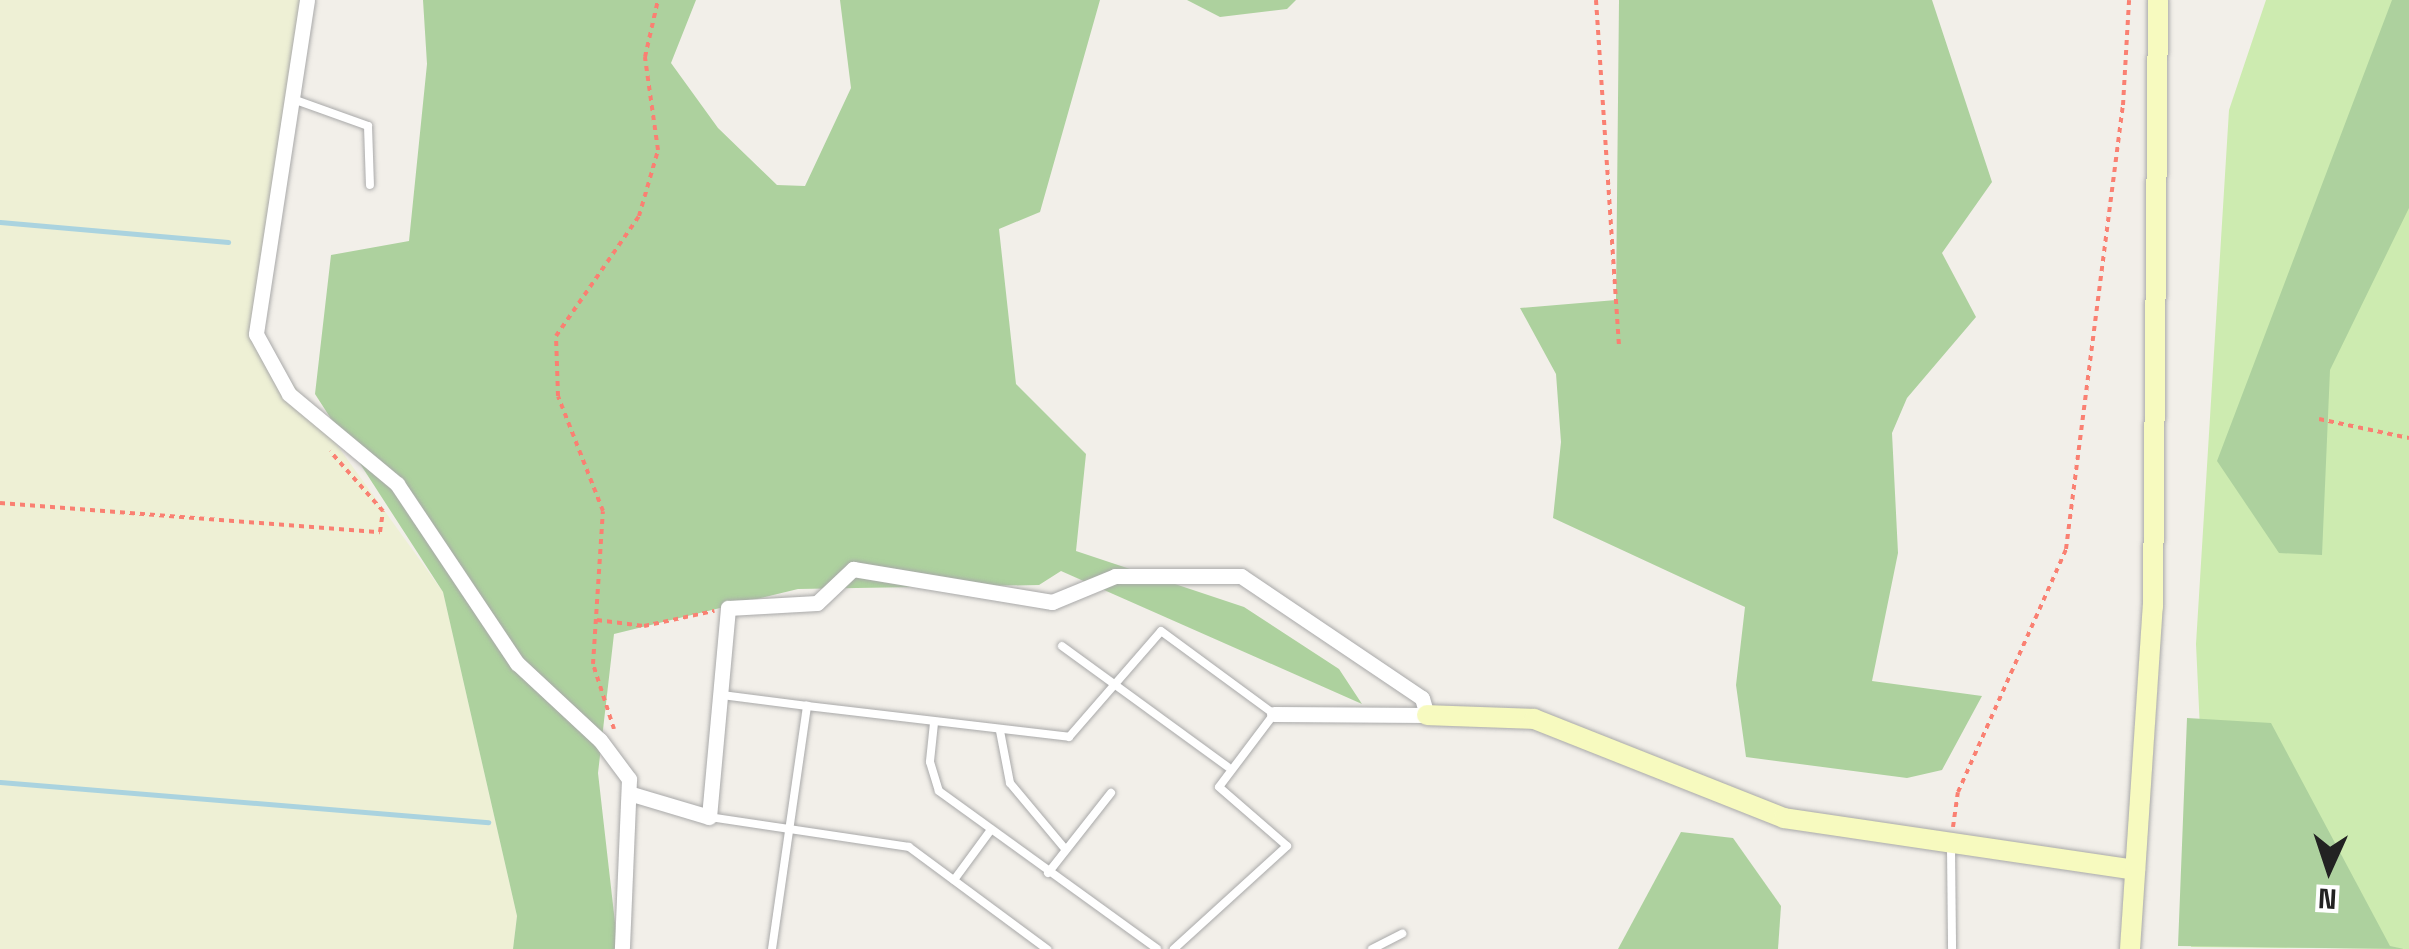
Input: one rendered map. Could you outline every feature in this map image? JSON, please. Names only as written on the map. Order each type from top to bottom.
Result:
[{"type":"street","points":[[307,0],[256,302],[265,358],[289,394],[396,484],[495,635],[600,740],[632,794],[622,949]]},
{"type":"street","points":[[2130,949],[2153,607],[2158,0]]},
{"type":"street","points":[[632,794],[709,816],[728,608],[816,603],[853,569],[1052,602],[1115,576],[1241,576],[1422,698],[1427,714]]},
{"type":"street","points":[[1274,714],[1534,719],[1750,808],[1950,847],[2136,870]]},
{"type":"lane","points":[[290,98],[368,126],[370,185]]},
{"type":"lane","points":[[722,695],[934,724],[1069,737],[1161,631],[1274,714],[1228,766],[1222,792],[1287,846],[1174,949]]},
{"type":"lane","points":[[1062,646],[1228,766]]},
{"type":"lane","points":[[772,949],[807,706]]},
{"type":"lane","points":[[934,724],[930,762],[939,792],[1157,949]]},
{"type":"lane","points":[[1000,731],[1010,782],[1066,850]]},
{"type":"lane","points":[[1048,872],[1111,793]]},
{"type":"lane","points":[[709,816],[909,847],[1048,949]]},
{"type":"lane","points":[[954,880],[990,831]]},
{"type":"lane","points":[[1950,847],[1952,949]]},
{"type":"lane","points":[[1372,949],[1402,934]]},
{"type":"path","points":[[623,746],[599,702],[597,620],[603,511],[558,396],[556,336],[640,216],[658,150],[646,57],[658,0]]},
{"type":"path","points":[[1596,0],[1619,344]]},
{"type":"path","points":[[1950,847],[1958,792],[2066,549],[2123,106],[2128,0]]},
{"type":"path","points":[[2319,418],[2409,438]]},
{"type":"path","points":[[0,503],[380,532],[382,510],[316,437]]},
{"type":"path","points":[[597,620],[644,626],[728,608]]},
{"type":"green space","points":[[0,0],[307,0],[257,334],[443,592],[517,916],[513,949],[0,949]]},
{"type":"green space","points":[[423,0],[696,0],[671,63],[718,128],[777,185],[805,186],[851,88],[840,0],[1100,0],[1040,212],[999,229],[1016,384],[1086,454],[1076,551],[1244,607],[1339,669],[1362,704],[1061,571],[1039,585],[798,589],[614,634],[598,773],[618,949],[513,949],[517,916],[443,592],[315,394],[331,255],[409,241],[427,64]]},
{"type":"green space","points":[[1187,0],[1296,0],[1287,9],[1220,17]]},
{"type":"green space","points":[[1619,0],[1932,0],[1992,182],[1942,253],[1976,317],[1907,398],[1892,433],[1898,553],[1872,681],[1982,696],[1942,770],[1907,778],[1746,757],[1736,685],[1745,607],[1553,518],[1561,442],[1556,374],[1520,308],[1616,300]]},
{"type":"green space","points":[[2266,0],[2409,0],[2409,949],[2191,947],[2206,858],[2196,644],[2229,110]]},
{"type":"green space","points":[[2392,0],[2409,0],[2409,208],[2330,370],[2322,555],[2279,553],[2217,461]]},
{"type":"green space","points":[[2187,718],[2271,723],[2390,946],[2404,949],[2178,946]]},
{"type":"green space","points":[[1681,832],[1733,838],[1781,906],[1778,949],[1618,949]]},
{"type":"waterway","points":[[0,222],[228,242]]},
{"type":"waterway","points":[[0,782],[488,822]]}]
